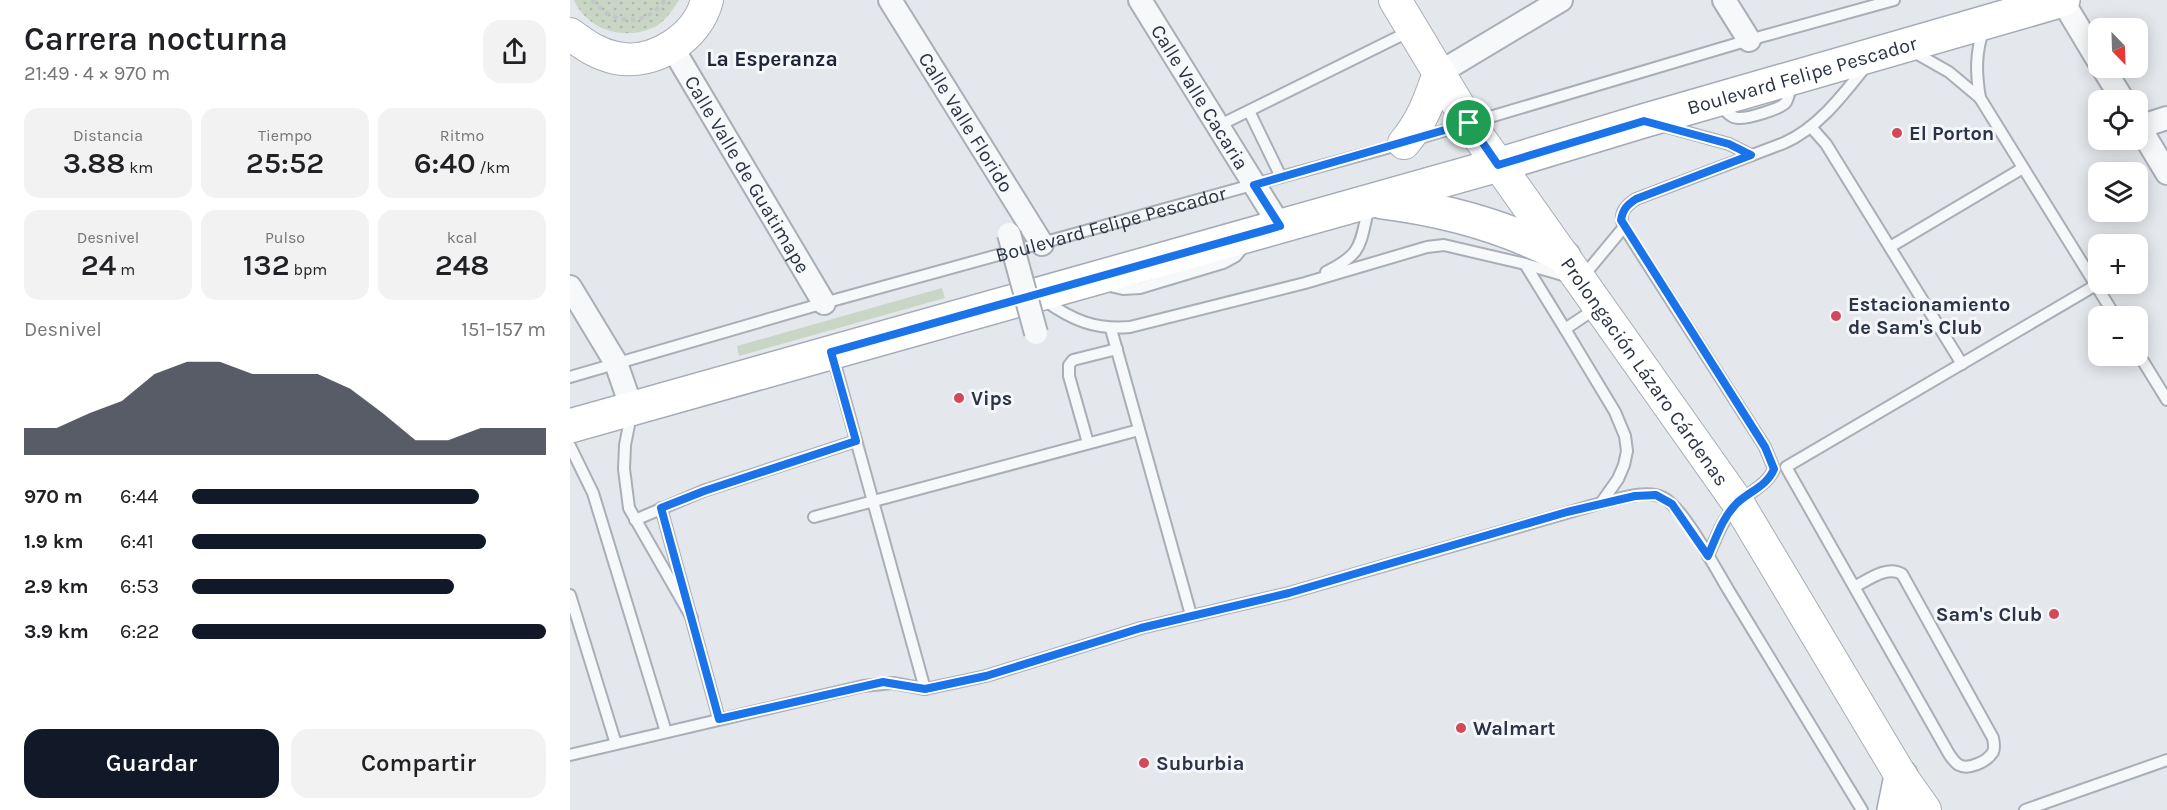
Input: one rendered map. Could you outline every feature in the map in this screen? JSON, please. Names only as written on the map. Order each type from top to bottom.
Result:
[{"type":"main road","points":[[570,34],[591,50],[618,58],[646,57],[672,47],[692,30],[707,0]]},
{"type":"main road","name":"Prolongación Lázaro Cárdenas","points":[[1395,0],[1469,123],[1737,503],[1900,777],[1925,810]]},
{"type":"main road","name":"Boulevard Felipe Pescador","points":[[570,426],[1498,165],[2062,0]]},
{"type":"main road","points":[[1404,143],[1417,128],[1439,74]]},
{"type":"main road","points":[[1371,201],[1458,215],[1485,222],[1538,244],[1572,269]]},
{"type":"main road","points":[[1894,810],[1900,777]]},
{"type":"street","name":"Calle Valle Florido","points":[[890,0],[1042,244]]},
{"type":"street","name":"Calle Valle Cacaria","points":[[1140,0],[1254,185],[1267,229]]},
{"type":"street","points":[[1439,74],[1561,0]]},
{"type":"street","points":[[1724,0],[1749,40]]},
{"type":"street","points":[[2062,0],[2088,43]]},
{"type":"street","name":"Calle Valle de Guatimape","points":[[672,47],[824,303]]},
{"type":"street","points":[[2148,123],[2167,118]]},
{"type":"street","points":[[2148,142],[2167,173]]},
{"type":"street","points":[[1009,234],[1036,333]]},
{"type":"street","points":[[570,287],[616,363],[632,409]]},
{"type":"lane","name":"Boulevard Felipe Pescador","points":[[570,377],[824,303],[1404,143],[1749,40],[1894,0]]},
{"type":"lane","points":[[1980,98],[1976,68],[1977,52],[1986,23]]},
{"type":"lane","points":[[1218,126],[1413,29]]},
{"type":"lane","points":[[1708,556],[1725,518],[1737,503],[1770,478],[1774,469],[1765,447],[1624,227],[1621,220],[1627,205],[1795,138],[1811,127],[1890,50],[1927,58],[1949,72],[1980,98],[2088,272]]},
{"type":"lane","points":[[1249,111],[1281,177]]},
{"type":"lane","points":[[1644,121],[1729,144],[1751,155]]},
{"type":"lane","points":[[1811,127],[1826,144],[1962,364]]},
{"type":"lane","points":[[1890,247],[2023,168]]},
{"type":"lane","points":[[1305,283],[1351,258],[1357,250],[1371,201]]},
{"type":"lane","points":[[1036,294],[1063,314],[1083,323],[1111,329],[1159,321],[1305,283],[1426,247],[1444,245],[1525,264],[1572,269],[1624,227]]},
{"type":"lane","points":[[1525,264],[1615,412],[1625,436],[1624,465],[1601,503]]},
{"type":"lane","points":[[1854,587],[1886,571],[1895,570],[1902,574],[1993,738],[1995,746],[1989,757],[1966,767],[1958,765],[1953,760],[1854,587],[1786,466],[2088,290]]},
{"type":"lane","points":[[1565,329],[1598,307]]},
{"type":"lane","points":[[1111,329],[1191,615]]},
{"type":"lane","points":[[1088,443],[1069,376],[1069,365],[1073,360],[1117,349]]},
{"type":"lane","points":[[831,352],[925,689]]},
{"type":"lane","points":[[2146,366],[2167,400]]},
{"type":"lane","points":[[632,409],[625,445],[624,469],[629,508],[692,618]]},
{"type":"lane","points":[[814,518],[1139,429]]},
{"type":"lane","points":[[635,520],[704,491],[856,441]]},
{"type":"lane","points":[[570,446],[593,494],[666,732]]},
{"type":"lane","points":[[570,756],[883,682],[925,689],[986,676],[1141,628],[1289,593],[1601,503],[1656,495],[1665,499],[1678,511],[1708,556],[1862,810]]},
{"type":"lane","points":[[661,508],[719,719]]},
{"type":"lane","points":[[570,595],[616,744]]},
{"type":"lane","points":[[2025,810],[2167,760]]},
{"type":"path","points":[[592,0],[601,11],[614,18],[627,20],[641,18],[654,12],[665,0]]},
{"type":"green space","points":[[574,0],[679,0],[658,25],[635,33],[622,33],[610,31],[589,20]]},
{"type":"green space","points":[[942,288],[945,298],[739,356],[737,346]]},
{"type":"place","name":"El Porton","points":[[1897,133]]},
{"type":"place","name":"Estacionamiento de Sam's Club","points":[[1836,316]]},
{"type":"place","name":"Vips","points":[[959,398]]},
{"type":"place","name":"Sam's Club","points":[[2054,614]]},
{"type":"place","name":"Walmart","points":[[1461,728]]},
{"type":"place","name":"Suburbia","points":[[1144,763]]},
{"type":"district","name":"La Esperanza","points":[[772,59]]},
{"type":"route","points":[[1644,121],[1729,144],[1751,155],[1636,199],[1627,205],[1621,220],[1765,447],[1774,469],[1770,478],[1737,503],[1725,518],[1708,556],[1672,504],[1656,495],[1635,496],[1524,524],[1289,593],[1141,628],[986,676],[925,689],[883,682],[719,719],[661,508],[682,498],[856,441],[831,352],[1280,226],[1254,185],[1469,123],[1498,165],[1644,121]]}]
